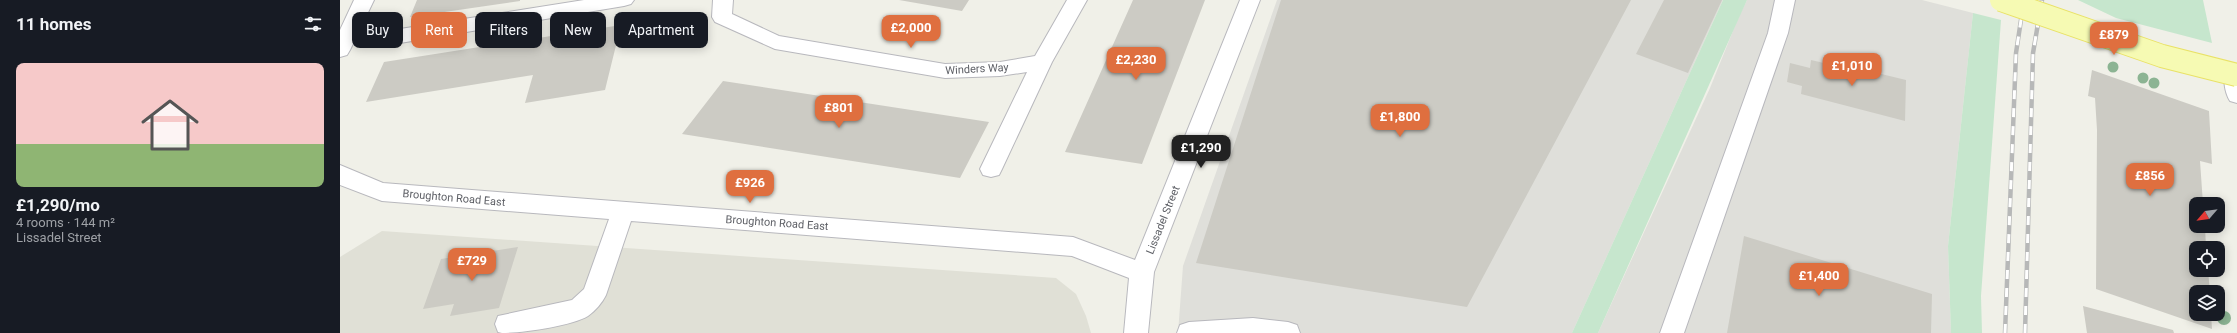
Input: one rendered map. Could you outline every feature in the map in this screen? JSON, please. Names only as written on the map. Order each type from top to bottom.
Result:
[{"type":"main road","points":[[2001,0],[2162,56],[2235,75]]},
{"type":"street","points":[[340,50],[364,0]]},
{"type":"street","points":[[403,36],[624,0]]},
{"type":"street","name":"Winders Way","points":[[723,0],[722,17],[775,42],[945,71],[1000,69],[1042,62]]},
{"type":"street","points":[[991,169],[1042,62],[1077,0]]},
{"type":"street","name":"Lissadel Street","points":[[1136,333],[1142,272],[1250,0]]},
{"type":"street","points":[[1672,333],[1778,33],[1785,0]]},
{"type":"street","points":[[2235,75],[2237,96]]},
{"type":"street","name":"Broughton Road East","points":[[342,179],[382,192],[1074,247],[1142,272]]},
{"type":"street","points":[[508,324],[536,320],[579,309],[594,295],[623,211]]},
{"type":"street","points":[[1189,333],[1253,329],[1288,333]]},
{"type":"shaded area","points":[[1277,0],[1723,0],[1572,333],[1178,333],[1183,266]]},
{"type":"shaded area","points":[[1747,0],[1922,0],[1973,13],[1948,246],[1951,333],[1598,333],[1710,88]]},
{"type":"shaded area","points":[[382,231],[1056,278],[1076,294],[1086,316],[1091,333],[340,333],[340,257]]},
{"type":"green space","points":[[1723,0],[1747,0],[1598,333],[1572,333]]},
{"type":"green space","points":[[2078,0],[2203,0],[2212,43],[2116,18]]},
{"type":"green space","points":[[1973,13],[2001,20],[1981,296],[1982,333],[1951,333],[1948,246]]},
{"type":"building","points":[[417,0],[520,0],[444,12],[412,12]]},
{"type":"building","points":[[899,0],[969,0],[962,11]]},
{"type":"building","points":[[1133,0],[1205,0],[1142,164],[1065,152]]},
{"type":"building","points":[[1281,0],[1631,0],[1467,307],[1196,263]]},
{"type":"building","points":[[1664,0],[1722,0],[1688,73],[1636,54]]},
{"type":"building","points":[[614,26],[614,48],[615,48],[605,90],[525,103],[533,75],[366,102],[384,62],[475,48],[542,48],[542,37],[550,36],[550,48],[606,48],[606,27]]},
{"type":"building","points":[[1846,58],[1870,64],[1869,71],[1906,80],[1905,121],[1801,94],[1802,86],[1787,82],[1790,63],[1810,68],[1811,60],[1845,68]]},
{"type":"building","points":[[2092,70],[2209,111],[2212,164],[2200,161],[2203,197],[2189,197],[2189,233],[2205,233],[2206,241],[2189,241],[2189,277],[2209,277],[2209,285],[2189,285],[2189,321],[2211,321],[2212,329],[2096,289],[2097,130],[2095,98],[2088,96]]},
{"type":"building","points":[[723,81],[989,122],[960,178],[682,134]]},
{"type":"building","points":[[1744,236],[1932,294],[1931,333],[1727,333]]},
{"type":"building","points":[[518,247],[499,308],[450,316],[454,304],[423,309],[441,259]]},
{"type":"building","points":[[2083,306],[2173,330],[2174,333],[2087,333]]},
{"type":"railway","points":[[2005,333],[2016,53],[2024,0]]},
{"type":"railway","points":[[2025,333],[2033,53],[2042,0]]}]
